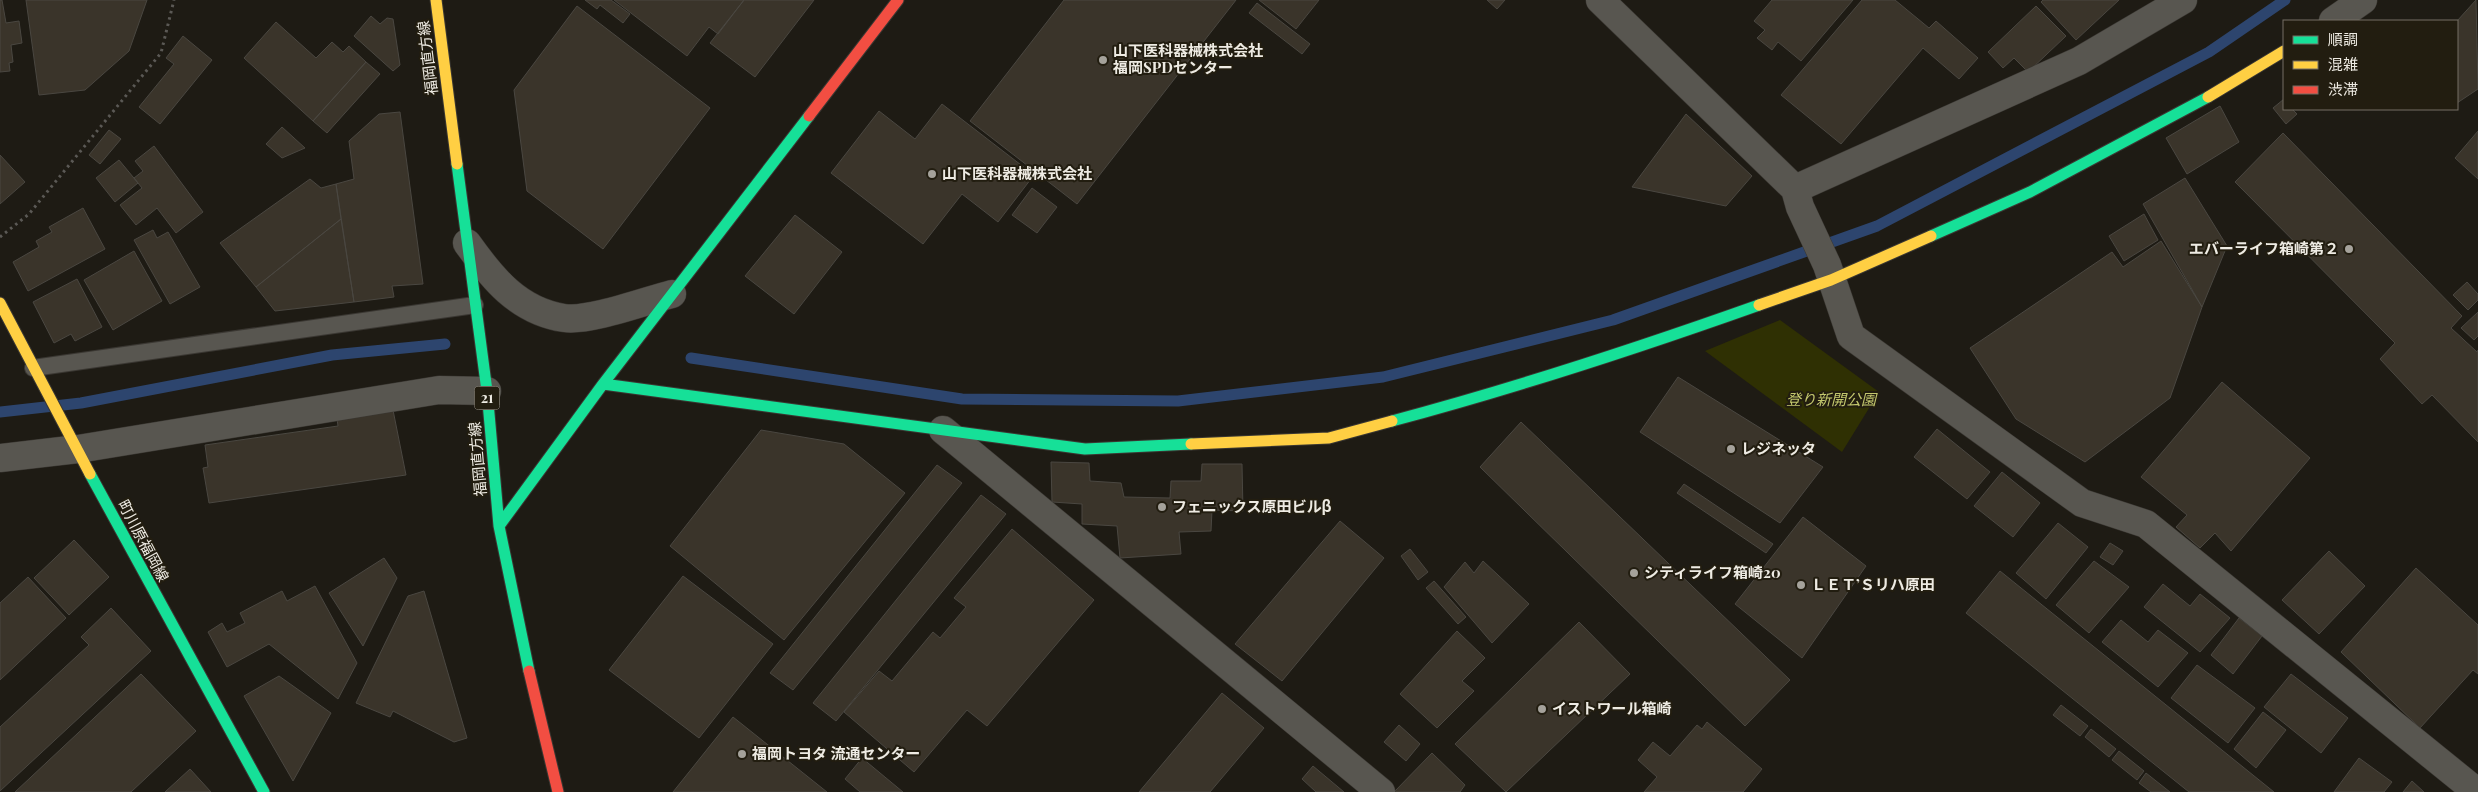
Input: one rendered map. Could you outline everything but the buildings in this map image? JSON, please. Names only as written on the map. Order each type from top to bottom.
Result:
[{"type":"street","name":"福岡直方線","points":[[436,0],[487,391],[499,526],[523,646],[558,792]]},
{"type":"street","points":[[499,526],[603,384],[898,0]]},
{"type":"street","points":[[1600,0],[1798,198],[1829,272],[1851,336],[2082,504],[2146,524],[2477,792]]},
{"type":"street","points":[[1798,198],[2079,62],[2183,0]]},
{"type":"street","points":[[2334,20],[2363,0]]},
{"type":"street","points":[[603,384],[1085,449],[1329,438],[1485,396],[1602,360],[2030,192],[2185,110],[2283,52]]},
{"type":"street","points":[[467,243],[492,276],[513,296],[538,311],[565,318],[592,315],[672,294]]},
{"type":"street","name":"町川原福岡線","points":[[0,303],[124,539],[264,792]]},
{"type":"street","points":[[0,458],[74,442],[439,390],[487,391]]},
{"type":"street","points":[[944,430],[1382,792]]},
{"type":"lane","points":[[33,368],[475,304]]},
{"type":"path","points":[[0,237],[29,214],[161,53],[174,0]]},
{"type":"green space","name":"登り新開公園","points":[[1780,320],[1879,392],[1842,452],[1705,351]]},
{"type":"waterway","points":[[691,358],[962,399],[1178,401],[1383,377],[1613,320],[1877,226],[2209,52],[2285,0]]},
{"type":"waterway","points":[[0,412],[81,403],[332,355],[445,344]]},
{"type":"traffic: fast","points":[[1931,236],[2030,192],[2208,97]]},
{"type":"traffic: fast","points":[[499,526],[603,384],[809,116]]},
{"type":"traffic: fast","points":[[457,164],[487,391],[499,526],[529,671]]},
{"type":"traffic: fast","points":[[1392,421],[1577,367],[1759,305]]},
{"type":"traffic: fast","points":[[603,384],[1085,449],[1191,444]]},
{"type":"traffic: fast","points":[[90,474],[264,792]]},
{"type":"traffic: slow","points":[[436,0],[457,164]]},
{"type":"traffic: slow","points":[[2208,97],[2283,52]]},
{"type":"traffic: slow","points":[[1759,305],[1831,280],[1931,236]]},
{"type":"traffic: slow","points":[[0,303],[90,474]]},
{"type":"traffic: slow","points":[[1191,444],[1329,438],[1392,421]]},
{"type":"traffic: jam","points":[[809,116],[898,0]]},
{"type":"traffic: jam","points":[[529,671],[558,792]]},
{"type":"place","name":"山下医科器械株式会社 福岡SPDセンター","points":[[1103,60]]},
{"type":"place","name":"山下医科器械株式会社","points":[[932,174]]},
{"type":"place","name":"エバーライフ箱崎第２","points":[[2349,249]]},
{"type":"place","name":"レジネッタ","points":[[1731,449]]},
{"type":"place","name":"フェニックス原田ビルβ","points":[[1162,507]]},
{"type":"place","name":"シティライフ箱崎20","points":[[1634,573]]},
{"type":"place","name":"ＬＥＴ’Ｓリハ原田","points":[[1801,585]]},
{"type":"place","name":"イストワール箱崎","points":[[1542,709]]},
{"type":"place","name":"福岡トヨタ 流通センター","points":[[742,754]]}]
